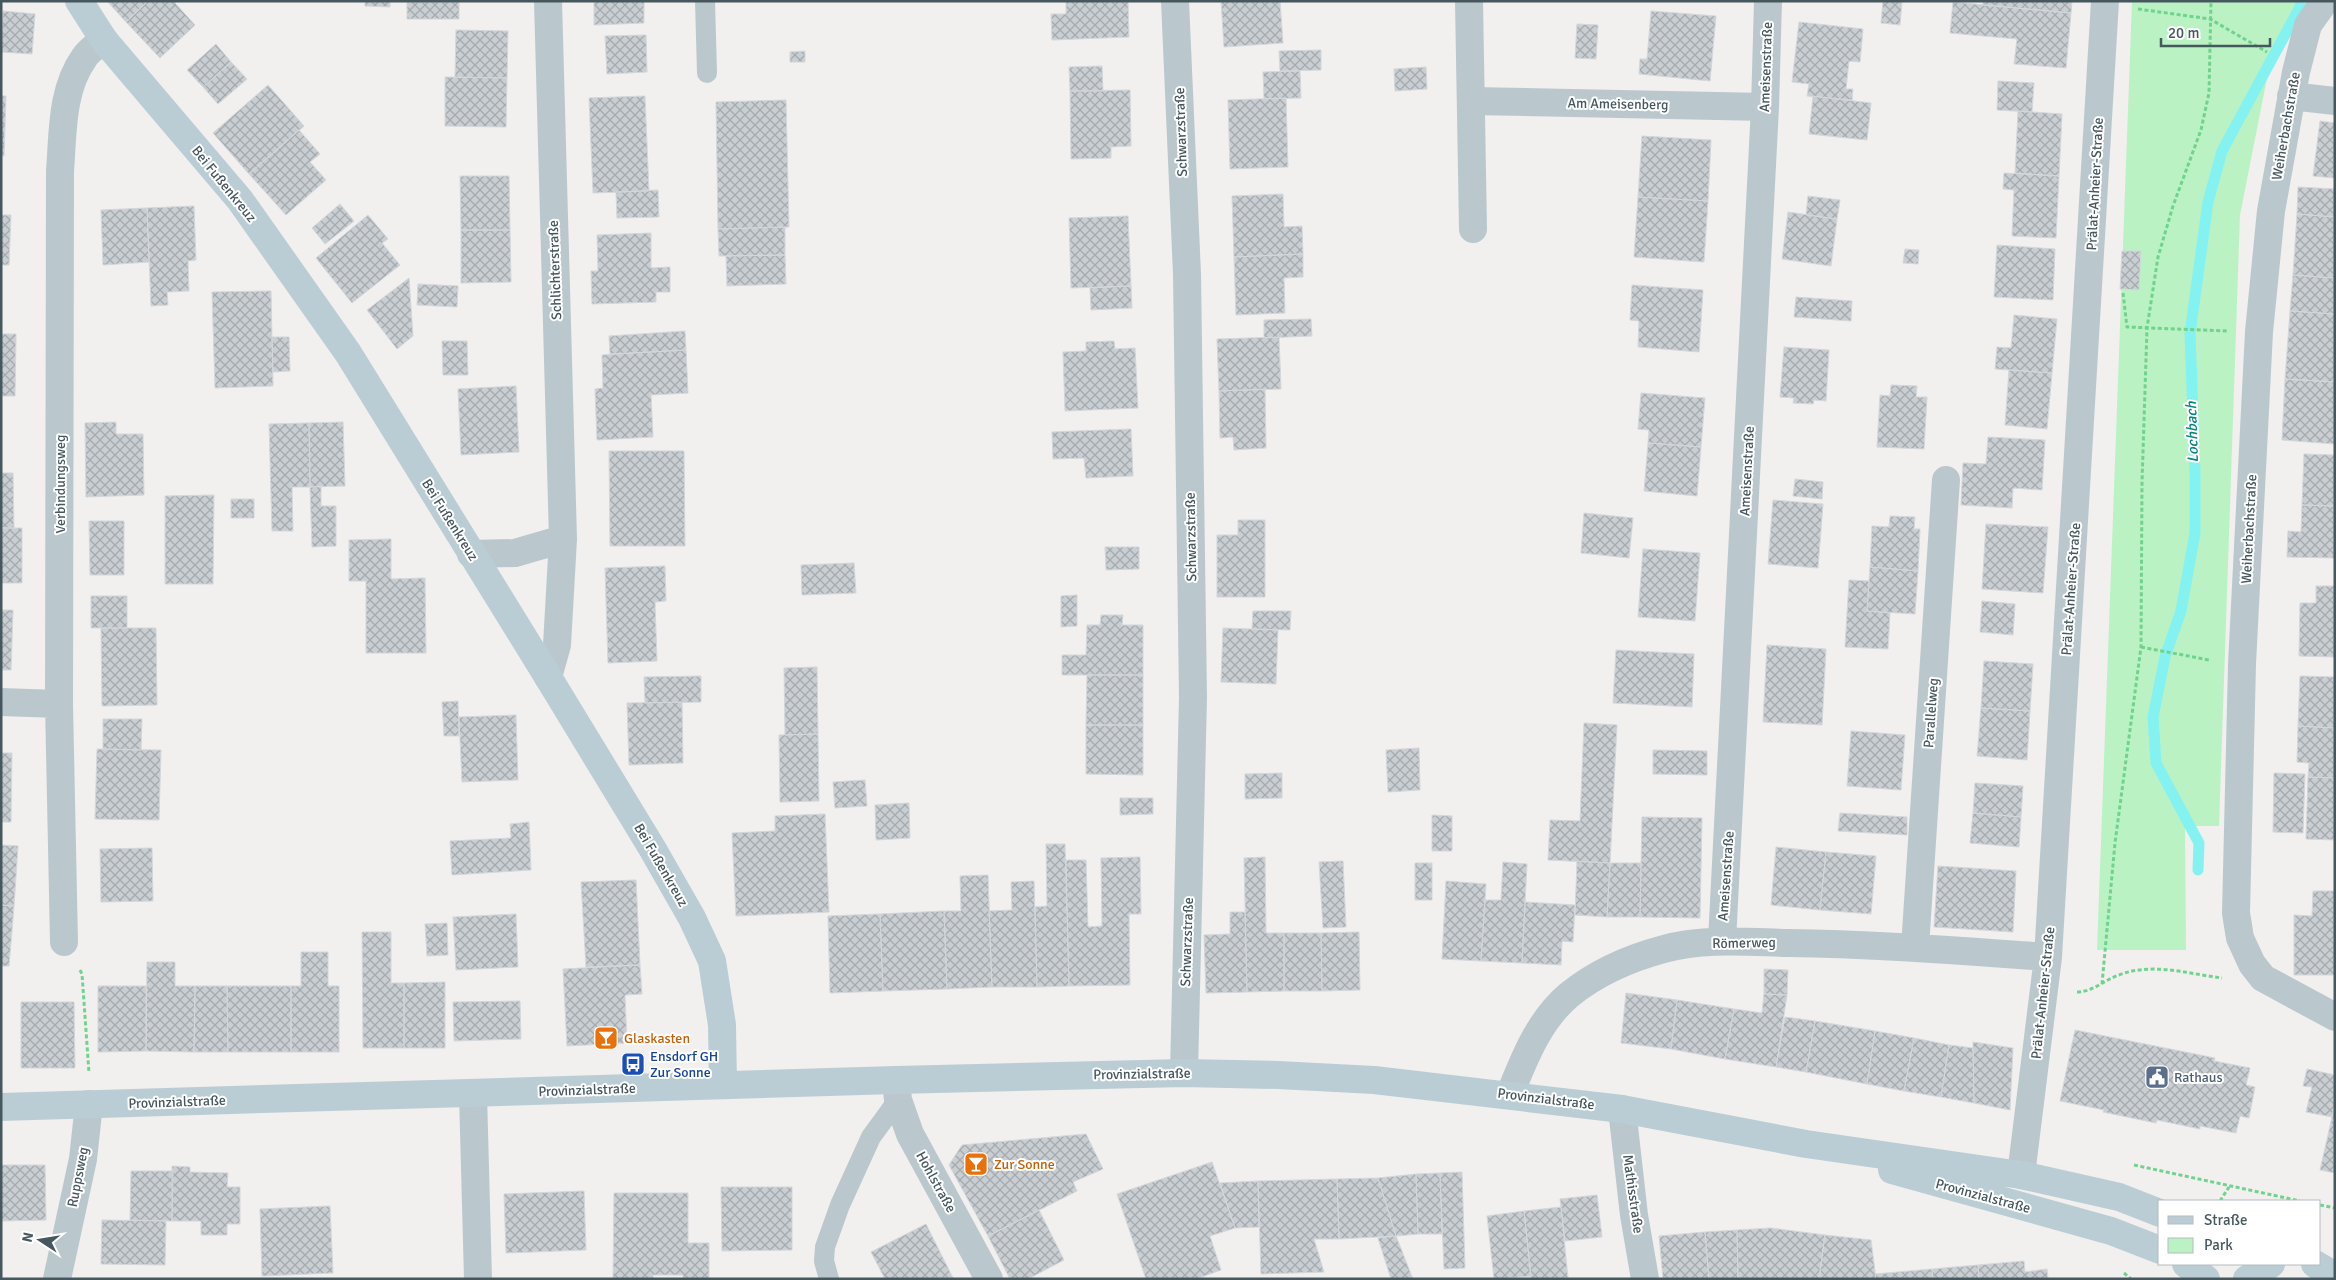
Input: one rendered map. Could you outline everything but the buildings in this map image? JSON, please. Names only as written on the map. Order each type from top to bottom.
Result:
[{"type":"street","name":"Bei Fußenkreuz","points":[[79,1],[104,40],[240,200],[348,353],[548,677],[692,918],[712,961],[722,1026],[723,1086]]},
{"type":"street","name":"Schlichterstraße","points":[[548,1],[563,539],[558,637],[548,677]]},
{"type":"street","name":"Schwarzstraße","points":[[1175,1],[1187,274],[1193,697],[1184,1073]]},
{"type":"street","points":[[1469,1],[1473,229]]},
{"type":"street","name":"Ameisenstraße","points":[[1722,941],[1765,107],[1768,1]]},
{"type":"street","name":"Prälat-Anheier-Straße","points":[[2021,1175],[2046,990],[2105,1]]},
{"type":"street","name":"Weiherbachstraße","points":[[2325,1],[2308,25],[2291,96],[2271,211],[2259,332],[2242,664],[2236,913],[2240,938],[2252,964],[2263,978],[2335,1017]]},
{"type":"street","name":"Verbindungsweg","points":[[64,942],[59,704],[61,162],[64,114],[72,79],[84,56],[104,40]]},
{"type":"street","points":[[2291,96],[2335,101]]},
{"type":"street","name":"Am Ameisenberg","points":[[1472,101],[1765,107]]},
{"type":"street","name":"Parallelweg","points":[[1915,947],[1946,480]]},
{"type":"street","points":[[471,554],[515,553],[563,539]]},
{"type":"street","points":[[1,702],[59,704]]},
{"type":"street","name":"Römerweg","points":[[1510,1094],[1522,1063],[1544,1021],[1568,996],[1605,970],[1664,948],[1722,941],[1915,947],[2048,957]]},
{"type":"street","name":"Provinzialstraße","points":[[1,1107],[723,1086],[897,1090],[1184,1073],[1278,1075],[1374,1080],[1510,1094],[1622,1109],[1806,1144],[2021,1175],[2119,1197],[2158,1212]]},
{"type":"street","name":"Hohlstraße","points":[[897,1090],[910,1134],[989,1279]]},
{"type":"street","points":[[473,1094],[478,1279]]},
{"type":"street","name":"Ruppsweg","points":[[57,1279],[83,1159],[89,1104]]},
{"type":"street","name":"Mathisstraße","points":[[1622,1109],[1634,1214],[1645,1279]]},
{"type":"street","name":"Provinzialstraße","points":[[1806,1144],[1965,1192],[2111,1231],[2158,1249]]},
{"type":"street","points":[[2187,1265],[2206,1279]]},
{"type":"street","points":[[2247,1279],[2269,1265]]},
{"type":"lane","points":[[705,1],[707,73]]},
{"type":"lane","points":[[828,1279],[824,1261],[824,1247],[840,1205],[871,1137],[897,1090]]},
{"type":"path","points":[[2102,984],[2115,843],[2141,647],[2142,483],[2147,328],[2158,257],[2173,206],[2201,130],[2209,93],[2211,1]]},
{"type":"path","points":[[2138,9],[2210,19],[2258,48]]},
{"type":"path","points":[[2147,328],[2175,327],[2208,330]]},
{"type":"path","points":[[2141,647],[2182,656]]},
{"type":"path","points":[[64,942],[82,974],[89,1068],[89,1104]]},
{"type":"path","points":[[2046,990],[2085,992],[2119,975],[2143,969],[2174,970],[2235,980],[2263,978]]},
{"type":"path","points":[[2132,1165],[2295,1200]]},
{"type":"path","points":[[2221,1200],[2229,1187]]},
{"type":"path","points":[[2321,1205],[2335,1208]]},
{"type":"green space","points":[[2132,1],[2312,1],[2268,73],[2240,215],[2219,826],[2185,826],[2186,950],[2097,950]]},
{"type":"waterway","name":"Lochbach","points":[[2198,870],[2199,843],[2156,763],[2153,717],[2165,657],[2181,611],[2195,533],[2195,472],[2190,333],[2208,202],[2222,151],[2300,7],[2301,1]]},
{"type":"place","name":"Glaskasten","points":[[606,1038]]},
{"type":"place","name":"Ensdorf GH Zur Sonne","points":[[633,1064]]},
{"type":"place","name":"Rathaus","points":[[2157,1077]]},
{"type":"place","name":"Zur Sonne","points":[[976,1164]]}]
